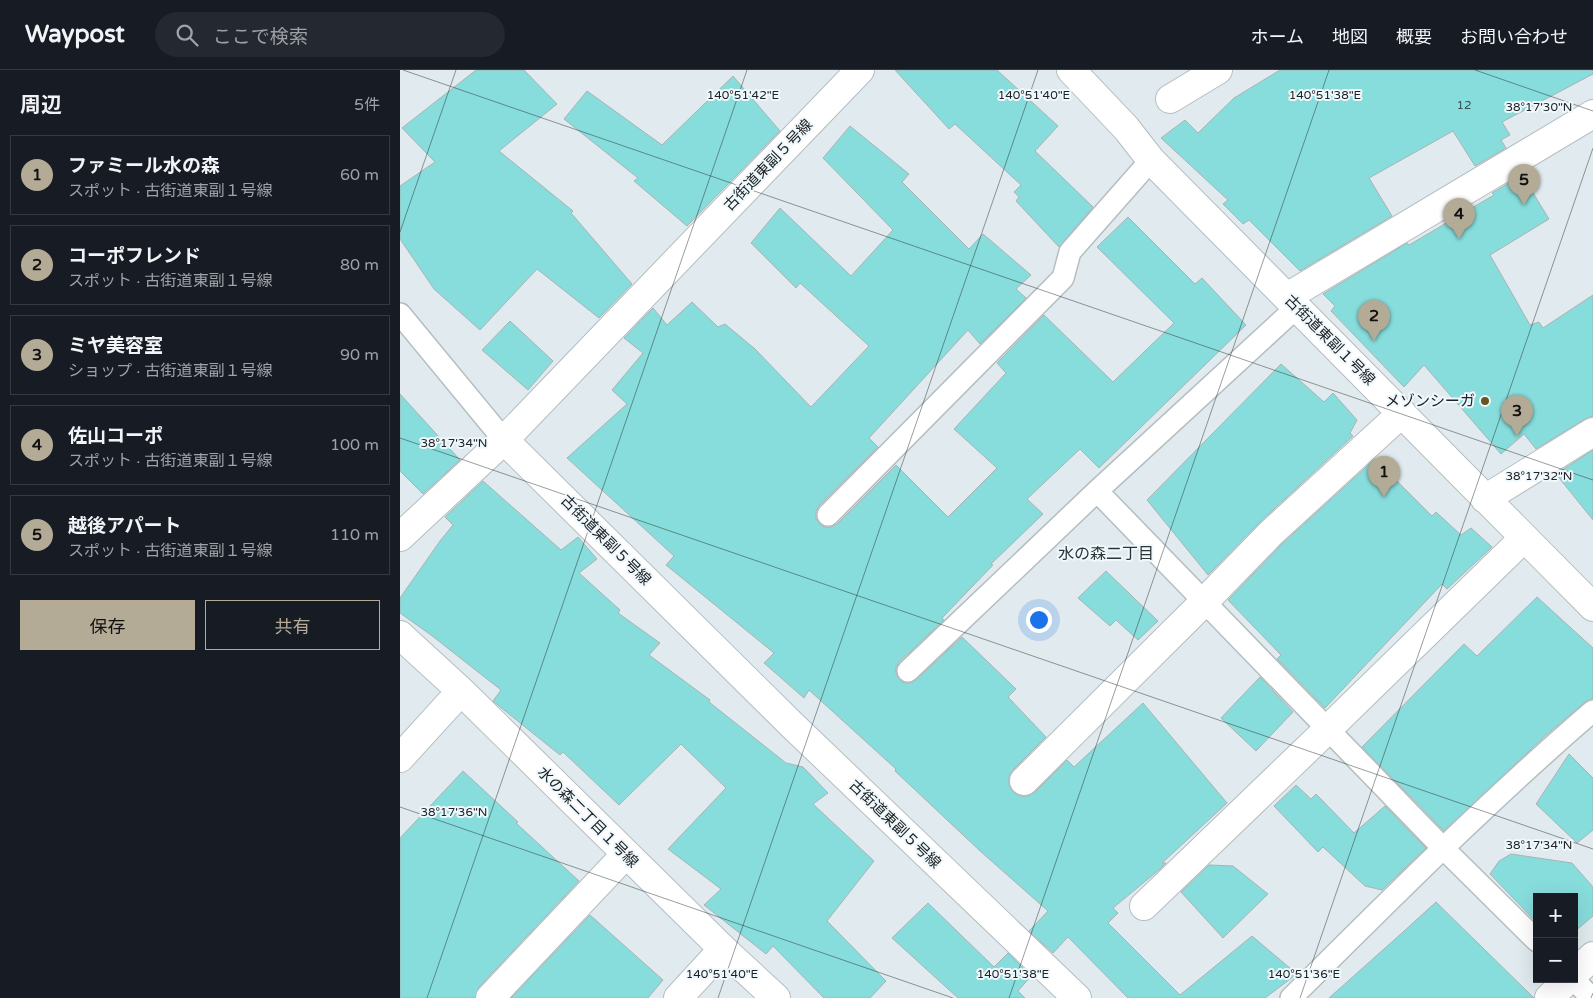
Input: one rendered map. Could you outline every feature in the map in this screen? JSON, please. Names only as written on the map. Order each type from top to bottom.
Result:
[{"type":"street","name":"古街道東副５号線","points":[[860,70],[504,440],[791,724],[1077,998]]},
{"type":"street","name":"古街道東副１号線","points":[[1071,70],[1126,128],[1152,160],[1593,607]]},
{"type":"street","points":[[1170,99],[1218,70]]},
{"type":"street","points":[[1292,302],[1593,114]]},
{"type":"street","points":[[1024,781],[1271,534],[1402,413]]},
{"type":"street","points":[[1485,499],[1593,432]]},
{"type":"street","points":[[400,538],[504,440]]},
{"type":"street","points":[[1144,906],[1328,730],[1524,538]]},
{"type":"street","name":"水の森二丁目１号線","points":[[400,635],[462,692],[723,949],[776,998]]},
{"type":"street","points":[[400,758],[462,692]]},
{"type":"street","points":[[490,998],[626,854]]},
{"type":"street","points":[[678,998],[723,949]]},
{"type":"street","points":[[1578,970],[1593,956]]},
{"type":"street","points":[[1549,998],[1565,983]]},
{"type":"lane","points":[[828,515],[1063,278],[1070,252],[1152,160]]},
{"type":"lane","points":[[908,671],[1292,302]]},
{"type":"lane","points":[[400,314],[504,440]]},
{"type":"lane","points":[[1097,491],[1442,847],[1534,938]]},
{"type":"lane","points":[[1291,998],[1442,847],[1535,761],[1593,711]]},
{"type":"lane","points":[[1578,983],[1592,998]]},
{"type":"building","points":[[476,70],[524,70],[557,104],[499,151],[573,211],[571,213],[632,284],[599,318],[537,269],[480,330],[434,289],[400,239],[400,186],[435,162],[402,128]]},
{"type":"building","points":[[895,70],[997,70],[1058,126],[1035,151],[1093,207],[1059,247],[1016,201],[1019,197],[1014,192],[1021,185],[955,124],[949,129]]},
{"type":"building","points":[[1280,70],[1593,70],[1593,74],[1502,122],[1510,135],[1501,140],[1506,148],[1475,166],[1453,131],[1369,178],[1392,216],[1300,271],[1249,220],[1243,224],[1223,204],[1228,200],[1161,138],[1185,120],[1198,133],[1234,98]]},
{"type":"building","points":[[733,76],[780,131],[687,226],[634,181],[638,178],[564,119],[587,91],[662,145]]},
{"type":"building","points":[[850,126],[909,174],[902,182],[969,249],[983,234],[1031,275],[1016,289],[1026,298],[980,344],[968,330],[869,438],[878,447],[816,511],[816,519],[824,527],[831,527],[837,524],[896,465],[948,517],[997,468],[954,429],[1006,373],[997,363],[1044,315],[1113,382],[1174,323],[1097,247],[1128,217],[1195,284],[1202,278],[1246,325],[1099,468],[1080,449],[1027,499],[1043,514],[991,564],[993,565],[942,618],[944,620],[899,662],[896,667],[896,673],[904,683],[916,680],[962,637],[1016,689],[1008,697],[1046,737],[1009,776],[1009,785],[1013,792],[1020,796],[1028,796],[1035,792],[1067,760],[1074,767],[1143,703],[1227,803],[1162,863],[1166,863],[1160,869],[1113,908],[1118,913],[1108,923],[1180,995],[1252,936],[1297,974],[1265,998],[1128,998],[1068,937],[1053,953],[1029,931],[1048,911],[979,850],[895,771],[896,769],[809,690],[804,698],[764,663],[774,653],[666,565],[674,556],[567,458],[627,404],[612,390],[643,353],[624,338],[653,308],[667,325],[692,302],[718,327],[725,324],[755,349],[811,407],[869,346],[800,283],[796,288],[751,243],[780,208],[851,276],[893,230],[823,158]]},
{"type":"building","points":[[1522,175],[1549,219],[1490,255],[1530,325],[1539,322],[1543,328],[1593,295],[1593,416],[1536,449],[1524,434],[1501,454],[1424,365],[1404,387],[1331,311],[1335,306],[1323,294],[1407,243],[1409,245],[1494,195],[1492,193]]},
{"type":"building","points":[[510,321],[553,361],[528,390],[482,350]]},
{"type":"building","points":[[1281,364],[1324,402],[1333,393],[1357,420],[1350,433],[1353,436],[1260,522],[1208,575],[1147,500]]},
{"type":"building","points":[[400,394],[460,460],[423,494],[400,471]]},
{"type":"building","points":[[1593,450],[1593,520],[1556,474]]},
{"type":"building","points":[[1375,459],[1432,516],[1436,512],[1461,535],[1471,528],[1492,547],[1447,589],[1442,584],[1325,708],[1277,659],[1281,655],[1228,600],[1282,544]]},
{"type":"building","points":[[483,481],[561,550],[578,537],[597,559],[579,573],[620,610],[618,613],[660,643],[649,655],[710,700],[709,702],[786,763],[803,767],[828,793],[813,804],[874,861],[827,921],[886,981],[870,998],[824,998],[773,946],[766,954],[704,905],[721,889],[668,849],[726,788],[681,744],[619,805],[563,752],[560,755],[493,701],[501,690],[400,613],[400,598],[453,525],[445,517]]},
{"type":"building","points":[[1106,571],[1158,621],[1138,640],[1116,620],[1110,626],[1078,598]]},
{"type":"building","points":[[1537,597],[1593,648],[1593,698],[1585,702],[1545,736],[1444,831],[1362,747],[1464,644],[1477,656]]},
{"type":"building","points":[[1260,677],[1293,712],[1256,751],[1221,718]]},
{"type":"building","points":[[1569,754],[1593,778],[1593,830],[1577,843],[1536,804]]},
{"type":"building","points":[[463,771],[579,881],[479,987],[475,998],[400,998],[400,838]]},
{"type":"building","points":[[1296,785],[1311,799],[1316,794],[1354,833],[1385,806],[1426,848],[1382,890],[1365,886],[1323,847],[1318,852],[1274,806]]},
{"type":"building","points":[[1511,854],[1572,863],[1593,887],[1593,916],[1578,929],[1578,893],[1533,893],[1533,919],[1490,874],[1499,861]]},
{"type":"building","points":[[1209,865],[1233,866],[1268,894],[1223,938],[1181,892]]},
{"type":"building","points":[[1436,902],[1534,998],[1329,998],[1403,932]]},
{"type":"building","points":[[928,903],[994,967],[1008,953],[1031,976],[1018,991],[1025,998],[958,998],[892,938]]},
{"type":"building","points":[[590,915],[663,980],[648,998],[511,998]]},
{"type":"place","name":"越後アパート","points":[[1524,205]]},
{"type":"place","name":"佐山コーポ","points":[[1459,239]]},
{"type":"place","name":"コーポフレンド","points":[[1374,341]]},
{"type":"place","name":"メゾンシーガ","points":[[1485,401]]},
{"type":"place","name":"ミヤ美容室","points":[[1517,436]]},
{"type":"place","name":"ファミール水の森","points":[[1384,497]]},
{"type":"district","name":"水の森二丁目","points":[[1106,553]]}]
